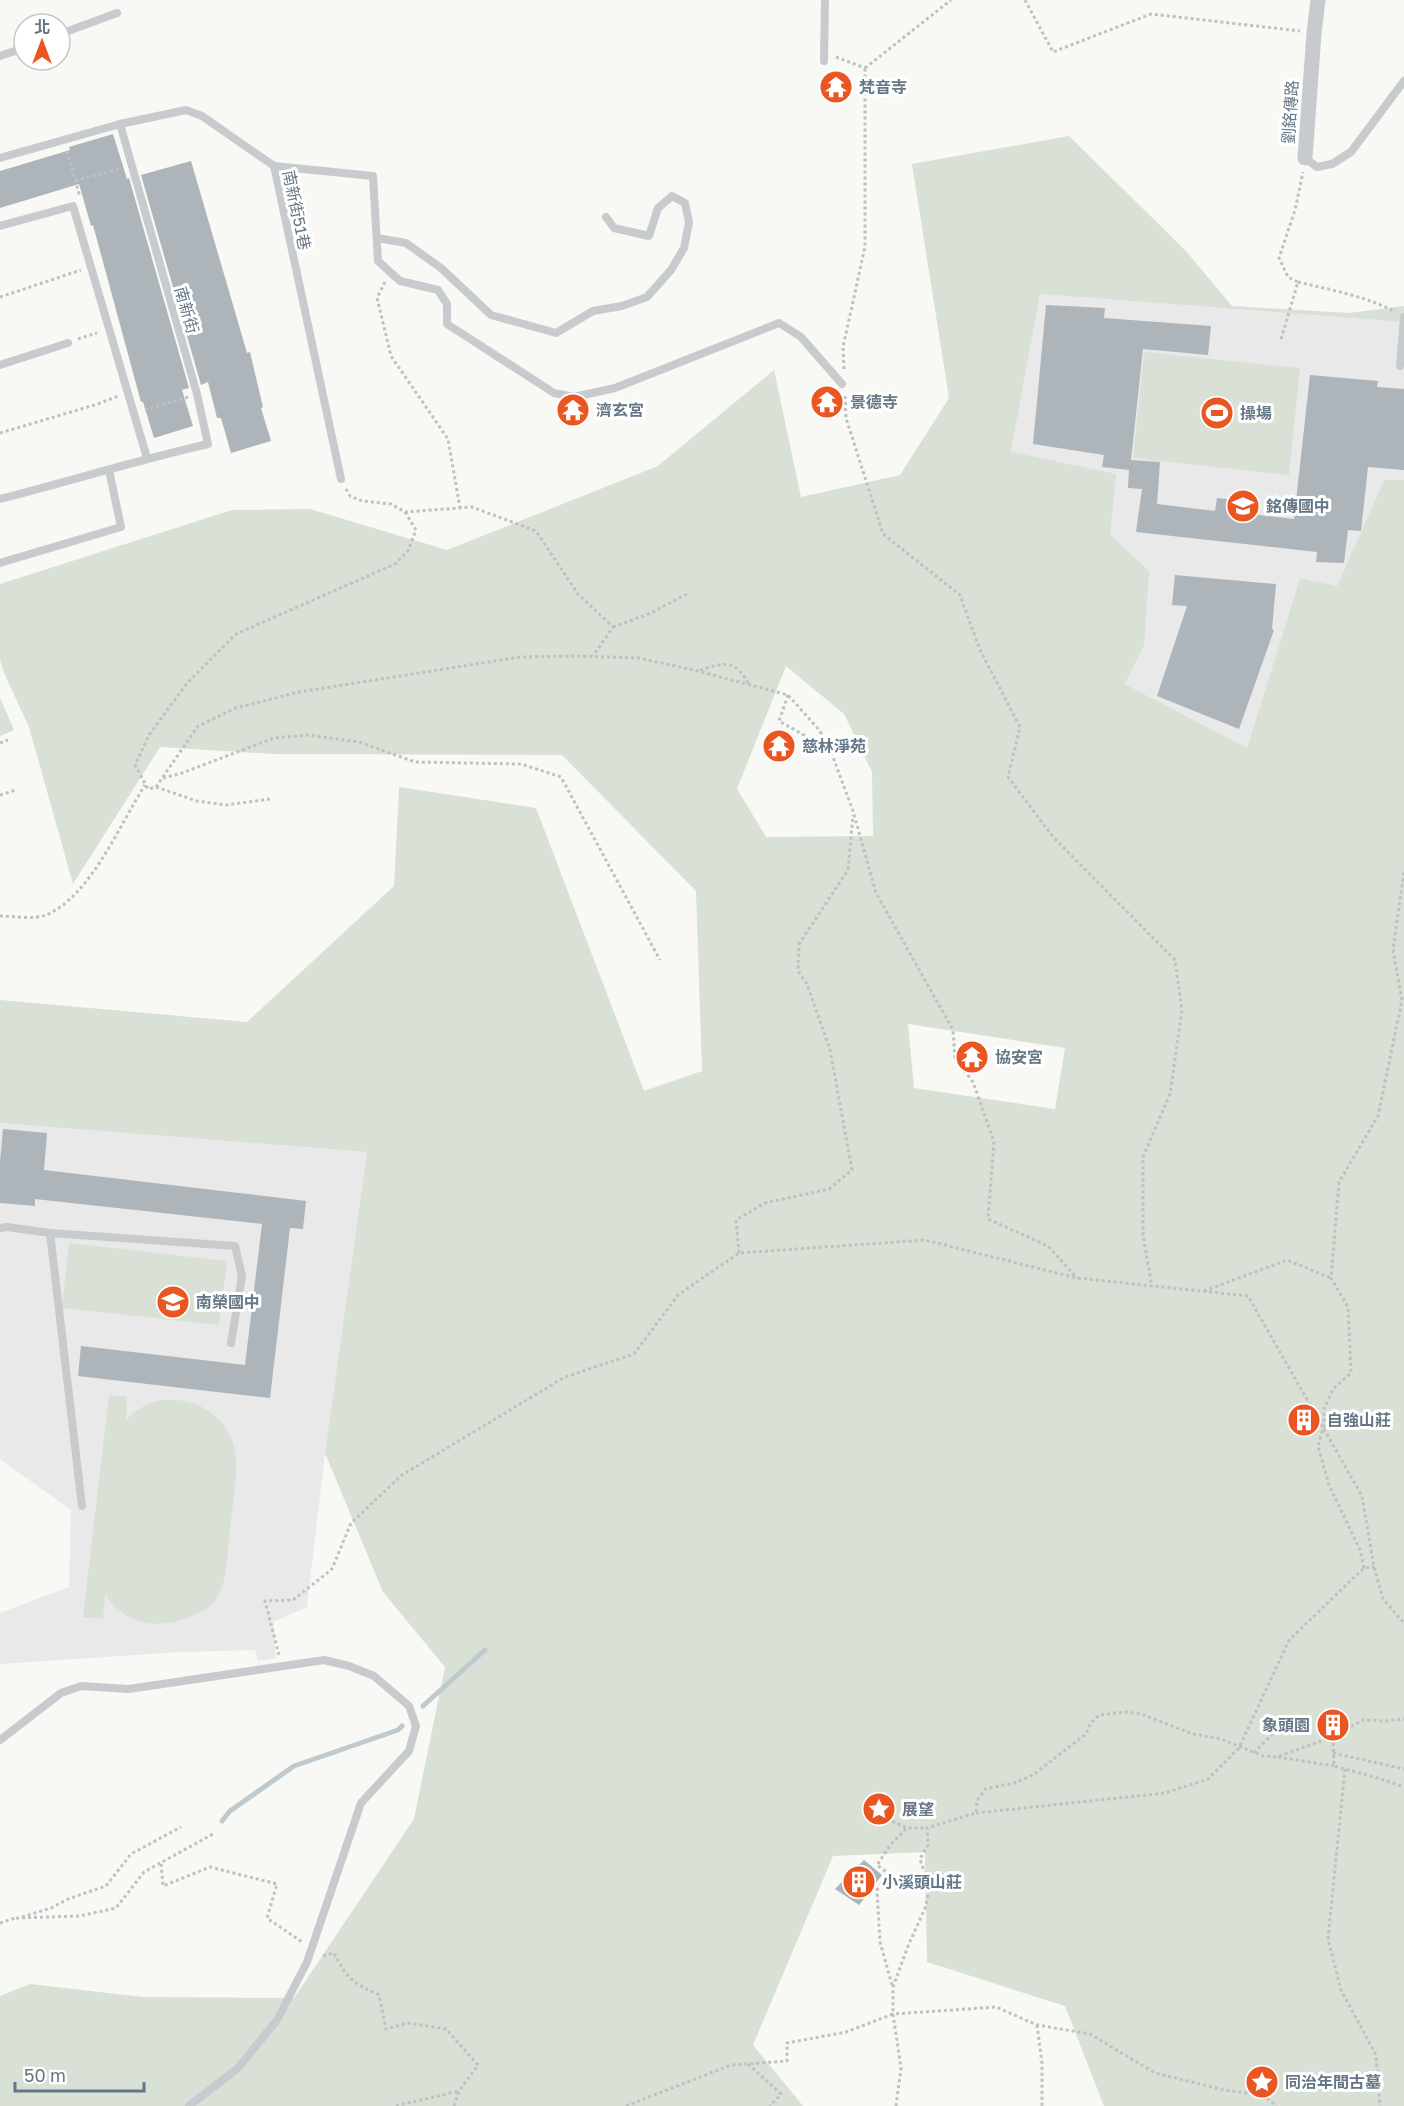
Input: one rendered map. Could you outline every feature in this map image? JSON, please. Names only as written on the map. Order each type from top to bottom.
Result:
[{"type":"street","name":"劉銘傳路","points":[[1305,158],[1318,0]]},
{"type":"lane","points":[[823,56],[825,0]]},
{"type":"lane","points":[[72,30],[117,13]]},
{"type":"lane","name":"劉銘傳路","points":[[1305,158],[1317,167],[1332,164],[1351,152],[1404,81]]},
{"type":"lane","name":"南新街51巷","points":[[0,158],[120,124],[186,110],[202,116],[274,166],[341,479]]},
{"type":"lane","name":"南新街","points":[[0,499],[109,471],[147,458],[208,444],[197,394],[120,124]]},
{"type":"lane","points":[[274,166],[373,176],[378,261],[400,281],[438,290],[447,304],[447,324],[554,393],[574,397],[615,388],[779,323],[801,337],[842,384]]},
{"type":"lane","points":[[376,238],[406,243],[441,268],[491,315],[556,333],[593,311],[622,306],[647,297],[671,270],[684,248],[689,222],[685,203],[672,196],[658,208],[649,236],[614,228],[606,217]]},
{"type":"lane","points":[[0,226],[73,206],[147,458]]},
{"type":"lane","points":[[1400,366],[1404,317]]},
{"type":"lane","points":[[0,364],[68,343]]},
{"type":"lane","points":[[0,563],[121,527],[109,471]]},
{"type":"lane","points":[[0,1228],[235,1246],[242,1276],[231,1342]]},
{"type":"lane","points":[[50,1233],[82,1506]]},
{"type":"lane","points":[[0,1740],[61,1693],[81,1686],[129,1689],[324,1660],[350,1666],[374,1676],[409,1706],[416,1726],[409,1751],[361,1803],[307,1962],[276,2020],[238,2068],[189,2106]]},
{"type":"path","points":[[866,68],[951,0]]},
{"type":"path","points":[[1025,0],[1053,52],[1151,14],[1229,25],[1314,33]]},
{"type":"path","points":[[823,56],[866,68]]},
{"type":"path","points":[[844,371],[843,347],[866,247],[866,68]]},
{"type":"path","points":[[63,141],[82,204],[73,206]]},
{"type":"path","points":[[1305,158],[1296,210],[1279,258],[1288,277],[1298,282],[1380,303],[1404,317]]},
{"type":"path","points":[[75,180],[133,166]]},
{"type":"path","points":[[0,297],[91,267]]},
{"type":"path","points":[[390,272],[377,298],[391,356],[448,439],[460,508]]},
{"type":"path","points":[[1281,339],[1298,282]]},
{"type":"path","points":[[68,343],[110,328]]},
{"type":"path","points":[[0,434],[98,404],[128,392]]},
{"type":"path","points":[[135,413],[197,394]]},
{"type":"path","points":[[845,394],[846,418],[883,534],[960,595],[980,650],[1020,727],[1008,777],[1053,837],[1175,960],[1182,1010],[1170,1094],[1143,1156],[1143,1235],[1152,1287]]},
{"type":"path","points":[[270,799],[226,805],[197,801],[156,787],[148,789],[135,765],[149,735],[188,682],[236,634],[395,564],[408,551],[416,530],[405,512],[391,504],[362,501],[350,496],[341,479]]},
{"type":"path","points":[[405,512],[472,507],[536,531],[578,594],[613,627]]},
{"type":"path","points":[[593,656],[613,627],[651,613],[687,594]]},
{"type":"path","points":[[156,787],[198,726],[236,708],[299,692],[520,657],[639,658],[788,694],[820,731],[830,749],[854,811],[876,893],[953,1030],[955,1058],[973,1082],[994,1142],[988,1219],[1048,1246],[1077,1278]]},
{"type":"path","points":[[698,671],[731,664],[741,671],[750,686]]},
{"type":"path","points":[[788,694],[779,721],[830,749]]},
{"type":"path","points":[[161,778],[182,774],[274,738],[308,735],[359,742],[415,762],[521,764],[561,777],[660,960]]},
{"type":"path","points":[[0,743],[9,740]]},
{"type":"path","points":[[0,916],[44,916],[65,905],[92,874],[107,852],[145,785]]},
{"type":"path","points":[[0,795],[16,790]]},
{"type":"path","points":[[739,1253],[736,1220],[765,1203],[829,1189],[852,1170],[830,1050],[807,984],[798,971],[799,944],[848,870],[854,811]]},
{"type":"path","points":[[1364,1568],[1360,1550],[1329,1485],[1318,1446],[1324,1425],[1324,1410],[1333,1389],[1352,1373],[1348,1307],[1331,1278],[1339,1182],[1378,1116],[1402,1000],[1393,950],[1404,871]]},
{"type":"path","points":[[282,1666],[265,1601],[293,1600],[332,1569],[351,1523],[402,1475],[565,1377],[634,1354],[678,1295],[739,1253],[925,1240],[1077,1278],[1248,1296],[1324,1425],[1362,1496],[1374,1567],[1383,1599],[1404,1623]]},
{"type":"path","points":[[1204,1291],[1287,1260],[1331,1278]]},
{"type":"path","points":[[879,1809],[892,1821],[907,1828],[927,1828],[976,1814],[1165,1793],[1208,1779],[1239,1748],[1290,1640],[1364,1568],[1374,1567]]},
{"type":"path","points":[[976,1814],[977,1802],[985,1789],[1014,1783],[1033,1775],[1086,1734],[1090,1724],[1099,1715],[1125,1712],[1141,1714],[1193,1734],[1221,1738],[1239,1748],[1263,1756],[1334,1766],[1404,1787]]},
{"type":"path","points":[[1276,1757],[1333,1737],[1363,1720],[1404,1719]]},
{"type":"path","points":[[1254,1753],[1284,1722]]},
{"type":"path","points":[[1333,1737],[1334,1766]]},
{"type":"path","points":[[1333,1753],[1404,1769]]},
{"type":"path","points":[[1345,1769],[1328,1939],[1341,1990],[1376,2055],[1380,2106]]},
{"type":"path","points":[[0,1923],[51,1908],[68,1899],[106,1886],[131,1854],[181,1827]]},
{"type":"path","points":[[896,2106],[901,2068],[893,2014],[892,1987],[880,1942],[878,1910],[878,1890],[888,1873],[877,1865],[891,1844],[907,1828]]},
{"type":"path","points":[[892,1987],[926,1906],[929,1886],[920,1859],[928,1845],[927,1828]]},
{"type":"path","points":[[16,1918],[80,1916],[116,1908],[144,1872],[213,1834]]},
{"type":"path","points":[[161,1864],[164,1886],[210,1867],[277,1884],[267,1918],[307,1945],[315,1937]]},
{"type":"path","points":[[307,1962],[334,1953],[343,1971],[356,1984],[379,1995],[386,2029],[408,2023],[446,2030],[478,2065],[459,2091],[454,2106]]},
{"type":"path","points":[[626,2106],[731,2065],[787,2061],[786,2043],[846,2032],[893,2014],[996,2007],[1037,2025],[1090,2034],[1155,2073],[1224,2090],[1262,2095],[1277,2106]]},
{"type":"path","points":[[1037,2025],[1042,2063],[1042,2106]]},
{"type":"path","points":[[748,2064],[781,2094],[770,2106]]},
{"type":"path","points":[[396,2106],[459,2091]]},
{"type":"shaded area","points":[[1069,136],[1186,251],[1232,306],[1349,313],[1404,306],[1404,322],[1040,294],[1011,452],[1116,474],[1110,535],[1149,571],[1144,646],[1125,684],[1247,748],[1300,578],[1337,586],[1384,480],[1404,480],[1404,2106],[1104,2106],[1065,2006],[927,1962],[925,1852],[833,1856],[753,2045],[803,2106],[0,2106],[0,1996],[30,1984],[143,1997],[294,1998],[414,1819],[445,1667],[383,1592],[325,1453],[367,1152],[0,1123],[0,1000],[247,1022],[394,886],[399,787],[536,808],[644,1091],[702,1071],[696,891],[562,755],[273,754],[160,747],[73,884],[29,727],[0,660],[0,584],[232,510],[310,509],[447,550],[658,466],[774,370],[801,497],[900,475],[949,398],[912,164]],"holes":[[[786,666],[844,714],[872,772],[873,836],[766,837],[737,789]],[[908,1024],[1065,1048],[1055,1109],[914,1088]]]},
{"type":"shaded area","name":"銘傳國中","points":[[1040,294],[1404,322],[1404,480],[1384,480],[1337,586],[1300,578],[1247,748],[1125,684],[1144,646],[1011,452]]},
{"type":"shaded area","name":"操場","points":[[1144,352],[1300,368],[1289,475],[1133,458]]},
{"type":"shaded area","points":[[0,698],[14,730],[0,736]]},
{"type":"shaded area","name":"南榮國中","points":[[0,1123],[367,1152],[325,1453],[307,1607],[273,1622],[276,1658],[258,1661],[255,1650],[180,1652],[0,1664],[0,1613],[69,1587],[71,1510],[0,1459]]},
{"type":"shaded area","points":[[69,1243],[227,1261],[219,1325],[62,1308]]},
{"type":"shaded area","points":[[109,1395],[127,1397],[126,1420],[145,1405],[159,1401],[175,1400],[194,1404],[213,1414],[232,1439],[235,1450],[236,1478],[225,1577],[213,1603],[196,1615],[161,1624],[142,1622],[125,1614],[105,1594],[103,1619],[83,1617]]},
{"type":"building","points":[[113,134],[127,179],[129,178],[189,388],[182,390],[193,426],[154,438],[143,402],[141,402],[93,225],[91,226],[79,184],[0,208],[0,171],[70,150],[69,147]]},
{"type":"building","points":[[191,161],[247,353],[250,352],[263,407],[261,408],[271,441],[231,453],[221,418],[217,418],[208,382],[201,385],[141,175]]},
{"type":"building","points":[[1046,305],[1105,308],[1104,318],[1211,326],[1208,355],[1143,349],[1131,460],[1160,462],[1157,504],[1215,511],[1217,498],[1243,501],[1242,513],[1294,519],[1310,375],[1378,381],[1377,387],[1404,389],[1404,470],[1368,467],[1361,531],[1348,530],[1344,563],[1316,562],[1317,552],[1136,532],[1142,489],[1128,488],[1129,470],[1102,467],[1104,455],[1033,444]]},
{"type":"building","points":[[1175,575],[1276,584],[1272,629],[1274,630],[1239,729],[1157,696],[1187,606],[1172,605]]},
{"type":"building","points":[[3,1129],[47,1133],[44,1170],[306,1201],[303,1229],[290,1228],[270,1398],[78,1376],[81,1346],[245,1365],[262,1224],[35,1199],[35,1206],[0,1203]]},
{"type":"building","name":"象頭園","points":[[1338,1710],[1348,1721],[1327,1738],[1318,1728]]},
{"type":"building","name":"小溪頭山莊","points":[[864,1860],[882,1875],[859,1905],[835,1889]]},
{"type":"waterway","points":[[423,1706],[485,1650]]},
{"type":"waterway","points":[[222,1821],[230,1811],[294,1766],[398,1730],[402,1726]]},
{"type":"place","name":"梵音寺","points":[[836,87]]},
{"type":"place","name":"景德寺","points":[[827,402]]},
{"type":"place","name":"濟玄宮","points":[[573,410]]},
{"type":"place","name":"操場","points":[[1217,413]]},
{"type":"place","name":"銘傳國中","points":[[1243,506]]},
{"type":"place","name":"慈林淨苑","points":[[779,746]]},
{"type":"place","name":"協安宮","points":[[972,1057]]},
{"type":"place","name":"南榮國中","points":[[173,1302]]},
{"type":"place","name":"自強山莊","points":[[1304,1420]]},
{"type":"place","name":"象頭園","points":[[1333,1725]]},
{"type":"place","name":"展望","points":[[879,1809]]},
{"type":"place","name":"小溪頭山莊","points":[[859,1882]]},
{"type":"place","name":"同治年間古墓","points":[[1262,2082]]}]
